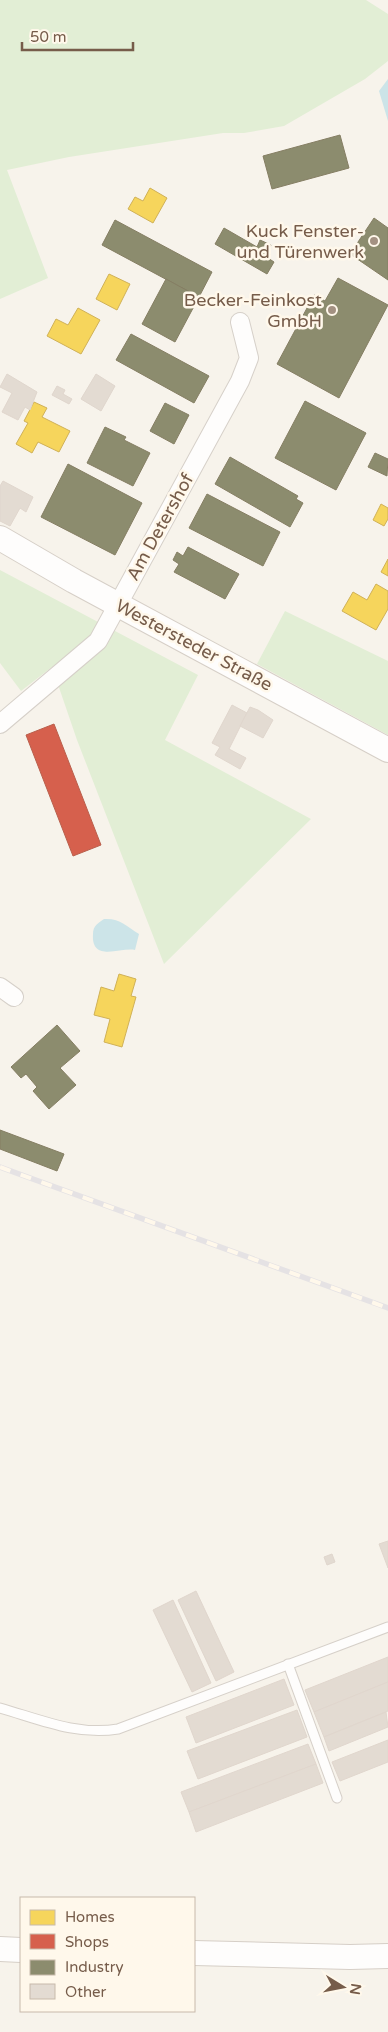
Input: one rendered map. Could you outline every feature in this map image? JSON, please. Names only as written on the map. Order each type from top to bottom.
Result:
[{"type":"main road","name":"Westersteder Straße","points":[[0,538],[388,750]]},
{"type":"main road","points":[[0,1949],[20,1950]]},
{"type":"main road","points":[[195,1953],[350,1957],[388,1956]]},
{"type":"street","name":"Am Detershof","points":[[0,724],[98,641],[240,381],[249,358],[240,322]]},
{"type":"lane","points":[[0,1708],[65,1728],[102,1731],[118,1729],[388,1627]]},
{"type":"lane","points":[[288,1664],[337,1798]]},
{"type":"green space","points":[[0,0],[366,0],[388,14],[388,61],[365,79],[284,126],[244,133],[223,133],[69,157],[7,170],[48,278],[0,299]]},
{"type":"green space","points":[[0,570],[198,675],[165,740],[311,819],[164,964],[77,740],[52,667],[21,691],[0,663]]},
{"type":"green space","points":[[285,611],[388,661],[388,735],[257,664]]},
{"type":"water","points":[[388,79],[388,121],[379,91]]},
{"type":"water","points":[[104,919],[119,921],[139,934],[135,950],[108,952],[97,948],[94,943],[93,931],[96,925]]},
{"type":"building: Homes","points":[[150,188],[167,198],[153,223],[128,209],[135,197],[143,201]]},
{"type":"building: Homes","points":[[109,274],[130,284],[117,310],[96,299]]},
{"type":"building: Homes","points":[[78,308],[100,320],[81,354],[47,336],[56,319],[68,325]]},
{"type":"building: Homes","points":[[34,402],[47,408],[42,417],[70,431],[59,452],[38,442],[32,453],[16,444],[28,423],[24,421]]},
{"type":"building: Homes","points":[[381,504],[388,508],[388,519],[384,526],[373,520]]},
{"type":"building: Homes","points":[[388,559],[388,576],[381,572]]},
{"type":"building: Homes","points":[[376,584],[388,591],[388,609],[376,630],[342,611],[353,592],[367,600]]},
{"type":"building: Homes","points":[[119,974],[136,979],[131,996],[136,997],[122,1047],[104,1042],[110,1019],[94,1015],[101,987],[114,991]]},
{"type":"building: Shops","points":[[54,724],[101,845],[73,856],[26,735]]},
{"type":"building: Industry","points":[[340,135],[349,168],[272,189],[263,156]]},
{"type":"building: Industry","name":"Kuck Fenster- und Türenwerk","points":[[374,218],[388,228],[388,280],[350,254]]},
{"type":"building: Industry","points":[[115,220],[212,272],[199,297],[102,245]]},
{"type":"building: Industry","points":[[224,228],[257,247],[260,240],[271,245],[267,252],[270,254],[268,258],[274,262],[267,274],[215,244]]},
{"type":"building: Industry","points":[[338,278],[388,305],[339,398],[277,364],[314,295],[325,301]]},
{"type":"building: Industry","points":[[166,279],[199,297],[175,342],[142,324]]},
{"type":"building: Industry","points":[[131,334],[209,376],[194,403],[116,360]]},
{"type":"building: Industry","points":[[305,401],[366,433],[336,490],[275,458]]},
{"type":"building: Industry","points":[[165,403],[189,415],[174,444],[150,431]]},
{"type":"building: Industry","points":[[105,427],[126,437],[124,440],[150,453],[133,486],[87,463]]},
{"type":"building: Industry","points":[[375,453],[388,459],[387,476],[368,467]]},
{"type":"building: Industry","points":[[230,457],[298,496],[296,499],[303,503],[290,527],[215,484]]},
{"type":"building: Industry","points":[[68,464],[142,503],[115,555],[41,517]]},
{"type":"building: Industry","points":[[207,494],[280,532],[263,566],[189,528]]},
{"type":"building: Industry","points":[[188,547],[239,574],[225,599],[174,572],[179,564],[173,560],[177,552],[183,556]]},
{"type":"building: Industry","points":[[57,1025],[80,1051],[60,1068],[76,1085],[49,1109],[33,1091],[37,1087],[26,1074],[21,1078],[11,1067]]},
{"type":"building: Industry","points":[[0,1130],[64,1154],[57,1171],[0,1149]]},
{"type":"building: Other","points":[[7,374],[37,392],[30,410],[25,407],[18,420],[2,412],[12,393],[0,387]]},
{"type":"building: Other","points":[[96,374],[115,386],[101,411],[81,399]]},
{"type":"building: Other","points":[[57,386],[65,390],[63,394],[72,399],[69,404],[52,395]]},
{"type":"building: Other","points":[[3,481],[33,497],[26,512],[20,508],[10,526],[0,521],[0,486]]},
{"type":"building: Other","points":[[232,705],[247,713],[229,749],[246,758],[240,769],[215,755],[220,747],[212,743]]},
{"type":"building: Other","points":[[250,707],[273,720],[263,738],[240,726]]},
{"type":"building: Other","points":[[388,1541],[388,1568],[379,1544]]},
{"type":"building: Other","points":[[332,1554],[335,1562],[327,1565],[324,1557]]},
{"type":"building: Other","points":[[196,1591],[234,1672],[216,1681],[178,1600]]},
{"type":"building: Other","points":[[173,1600],[211,1683],[192,1692],[153,1610]]},
{"type":"building: Other","points":[[388,1657],[388,1682],[314,1712],[305,1690]]},
{"type":"building: Other","points":[[284,1679],[294,1705],[196,1743],[186,1717]]},
{"type":"building: Other","points":[[388,1682],[388,1711],[324,1737],[314,1712]]},
{"type":"building: Other","points":[[297,1710],[307,1737],[198,1779],[187,1751]]},
{"type":"building: Other","points":[[386,1712],[388,1727],[329,1751],[324,1737]]},
{"type":"building: Other","points":[[388,1740],[388,1762],[340,1781],[332,1762]]},
{"type":"building: Other","points":[[308,1744],[316,1764],[189,1812],[181,1792]]},
{"type":"building: Other","points":[[316,1764],[323,1783],[196,1832],[189,1812]]},
{"type":"railway","points":[[0,1167],[388,1308]]},
{"type":"place","name":"Kuck Fenster- und Türenwerk","points":[[374,241]]},
{"type":"place","name":"Becker-Feinkost GmbH","points":[[332,310]]}]
